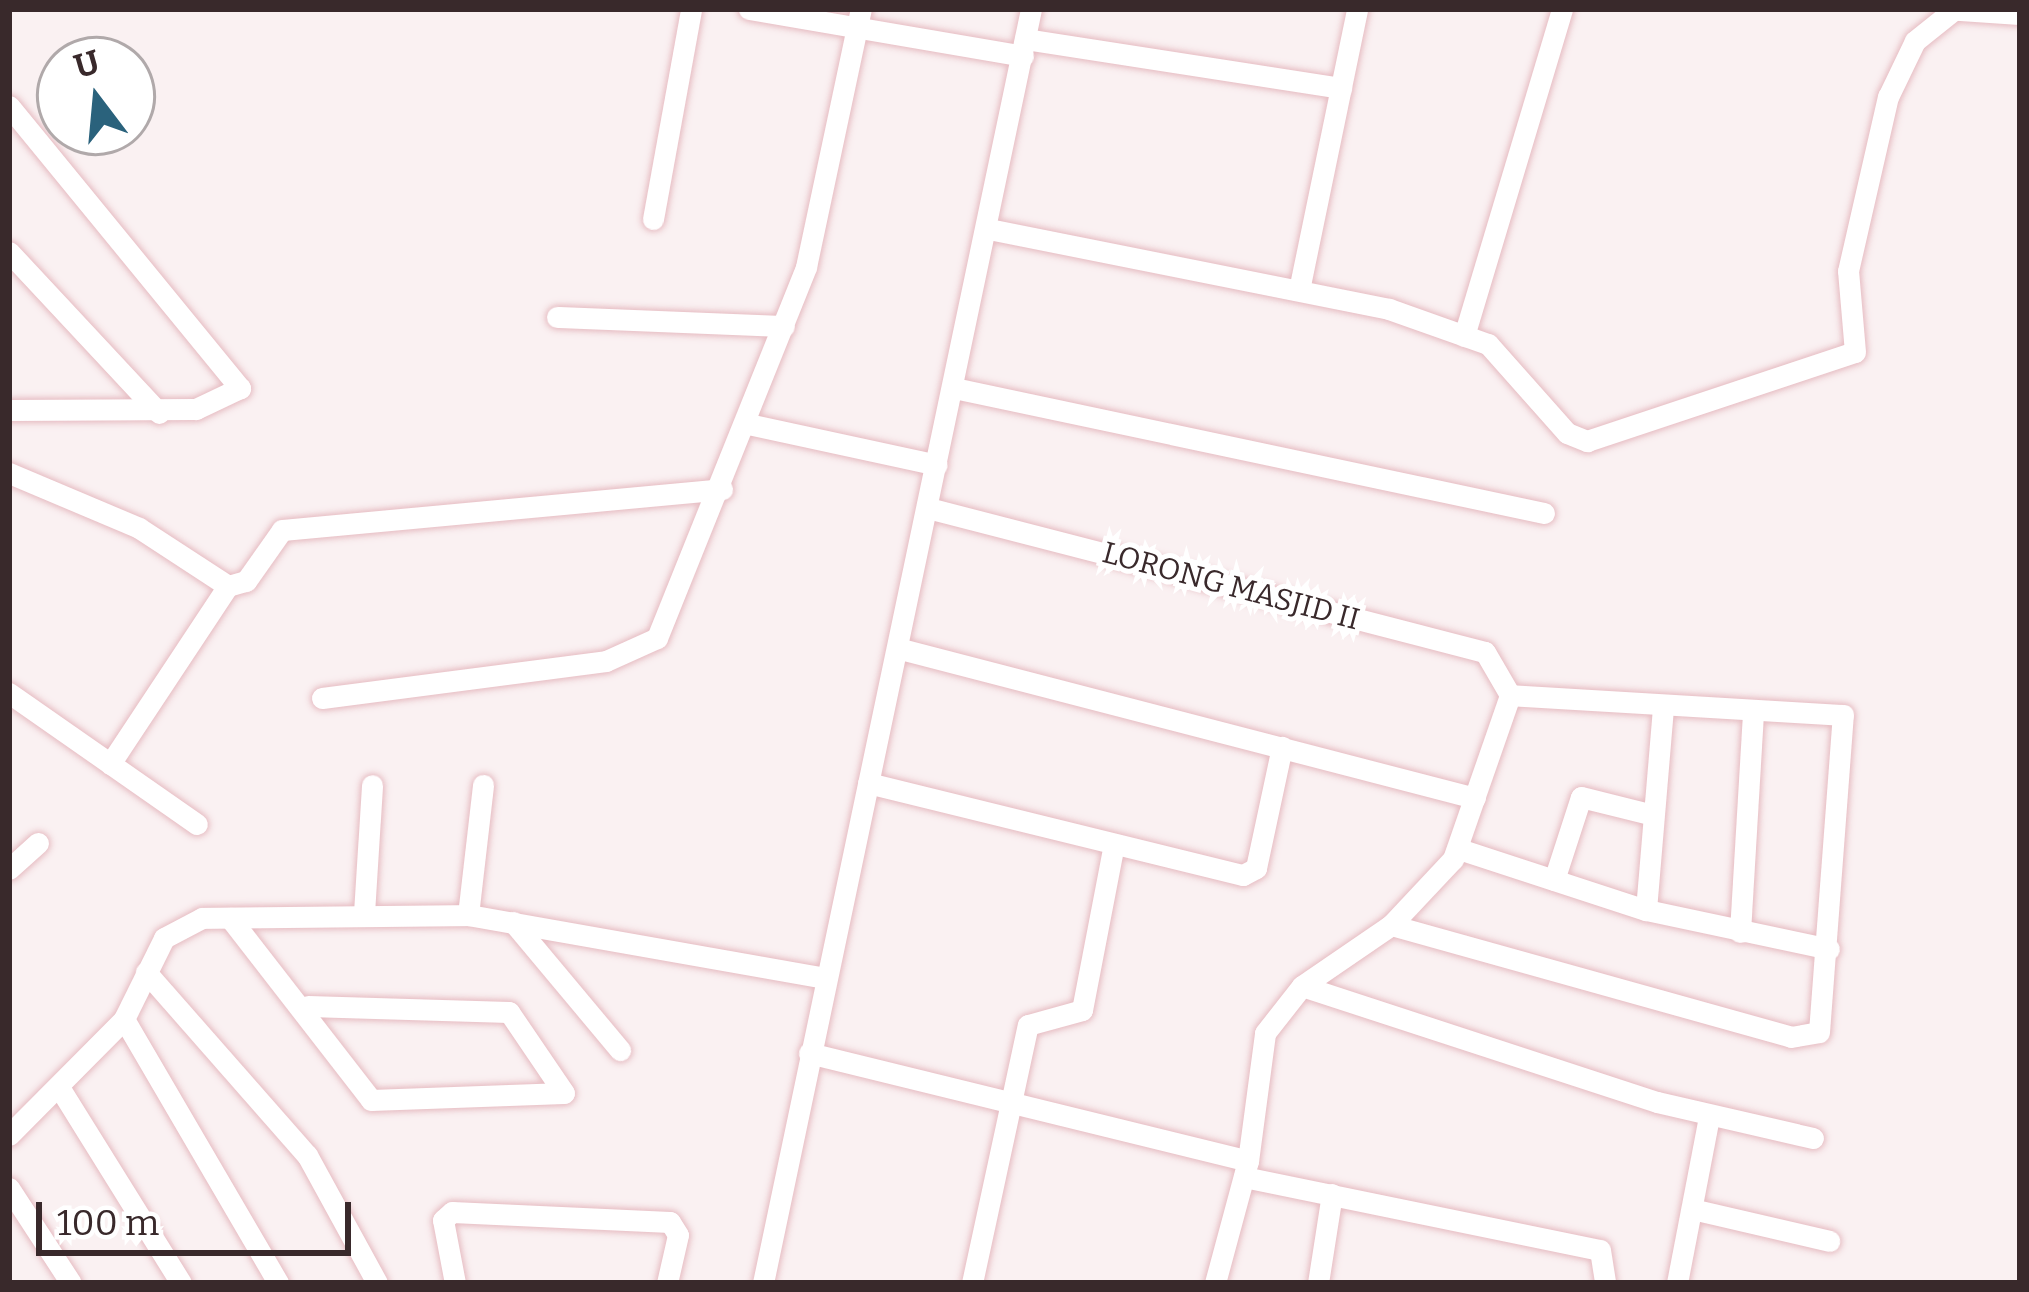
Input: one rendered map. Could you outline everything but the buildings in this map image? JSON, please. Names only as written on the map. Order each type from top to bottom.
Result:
[{"type":"street","points":[[653,219],[691,9]]},
{"type":"street","points":[[749,9],[859,19],[1024,47],[1341,88]]},
{"type":"street","points":[[763,1283],[989,229],[1031,9]]},
{"type":"street","points":[[1299,290],[1357,9]]},
{"type":"street","points":[[1464,335],[1562,9]]},
{"type":"street","points":[[1932,9],[2020,14]]},
{"type":"street","points":[[989,229],[1299,290],[1464,335],[1501,353],[1579,440],[1855,352],[1848,271],[1888,97],[1915,41],[1955,10]]},
{"type":"street","points":[[322,698],[642,650],[674,608],[784,326],[859,19]]},
{"type":"street","points":[[9,106],[237,376],[225,402],[159,413],[9,410]]},
{"type":"street","points":[[9,253],[159,413]]},
{"type":"street","points":[[557,317],[784,326]]},
{"type":"street","points":[[954,388],[1544,513]]},
{"type":"street","points":[[748,424],[938,465]]},
{"type":"street","points":[[9,472],[139,528],[228,586]]},
{"type":"street","points":[[110,764],[228,586],[246,581],[291,528],[722,489]]},
{"type":"street","name":"LORONG MASJID II","points":[[928,508],[1485,652],[1510,694]]},
{"type":"street","points":[[897,648],[1475,798]]},
{"type":"street","points":[[9,693],[196,824]]},
{"type":"street","points":[[1215,1283],[1246,1169],[1259,1046],[1302,986],[1391,925],[1459,849],[1510,694],[1846,721],[1820,1032],[1806,1040],[1391,925]]},
{"type":"street","points":[[1646,910],[1663,706]]},
{"type":"street","points":[[1740,932],[1753,710]]},
{"type":"street","points":[[868,783],[1249,874],[1282,747]]},
{"type":"street","points":[[364,913],[372,784]]},
{"type":"street","points":[[468,915],[483,785]]},
{"type":"street","points":[[1554,880],[1581,797],[1653,815]]},
{"type":"street","points":[[9,869],[38,843]]},
{"type":"street","points":[[972,1283],[1028,1025],[1082,1010],[1114,844]]},
{"type":"street","points":[[1459,849],[1646,910],[1829,949]]},
{"type":"street","points":[[13,1122],[59,1087],[124,1019],[174,928],[230,917],[468,915],[825,978]]},
{"type":"street","points":[[230,917],[308,1006],[371,1100],[564,1094],[509,1012],[308,1006]]},
{"type":"street","points":[[513,922],[620,1050]]},
{"type":"street","points":[[146,972],[307,1155],[376,1283]]},
{"type":"street","points":[[1302,986],[1709,1117],[1813,1138]]},
{"type":"street","points":[[124,1019],[278,1283]]},
{"type":"street","points":[[809,1053],[1010,1100],[1126,1138],[1332,1194],[1600,1250],[1605,1283]]},
{"type":"street","points":[[59,1087],[181,1283]]},
{"type":"street","points":[[1677,1283],[1709,1117]]},
{"type":"street","points":[[9,1188],[71,1283]]},
{"type":"street","points":[[1318,1283],[1332,1194]]},
{"type":"street","points":[[1692,1209],[1829,1241]]},
{"type":"street","points":[[455,1283],[443,1220],[452,1212],[670,1222],[667,1283]]}]
